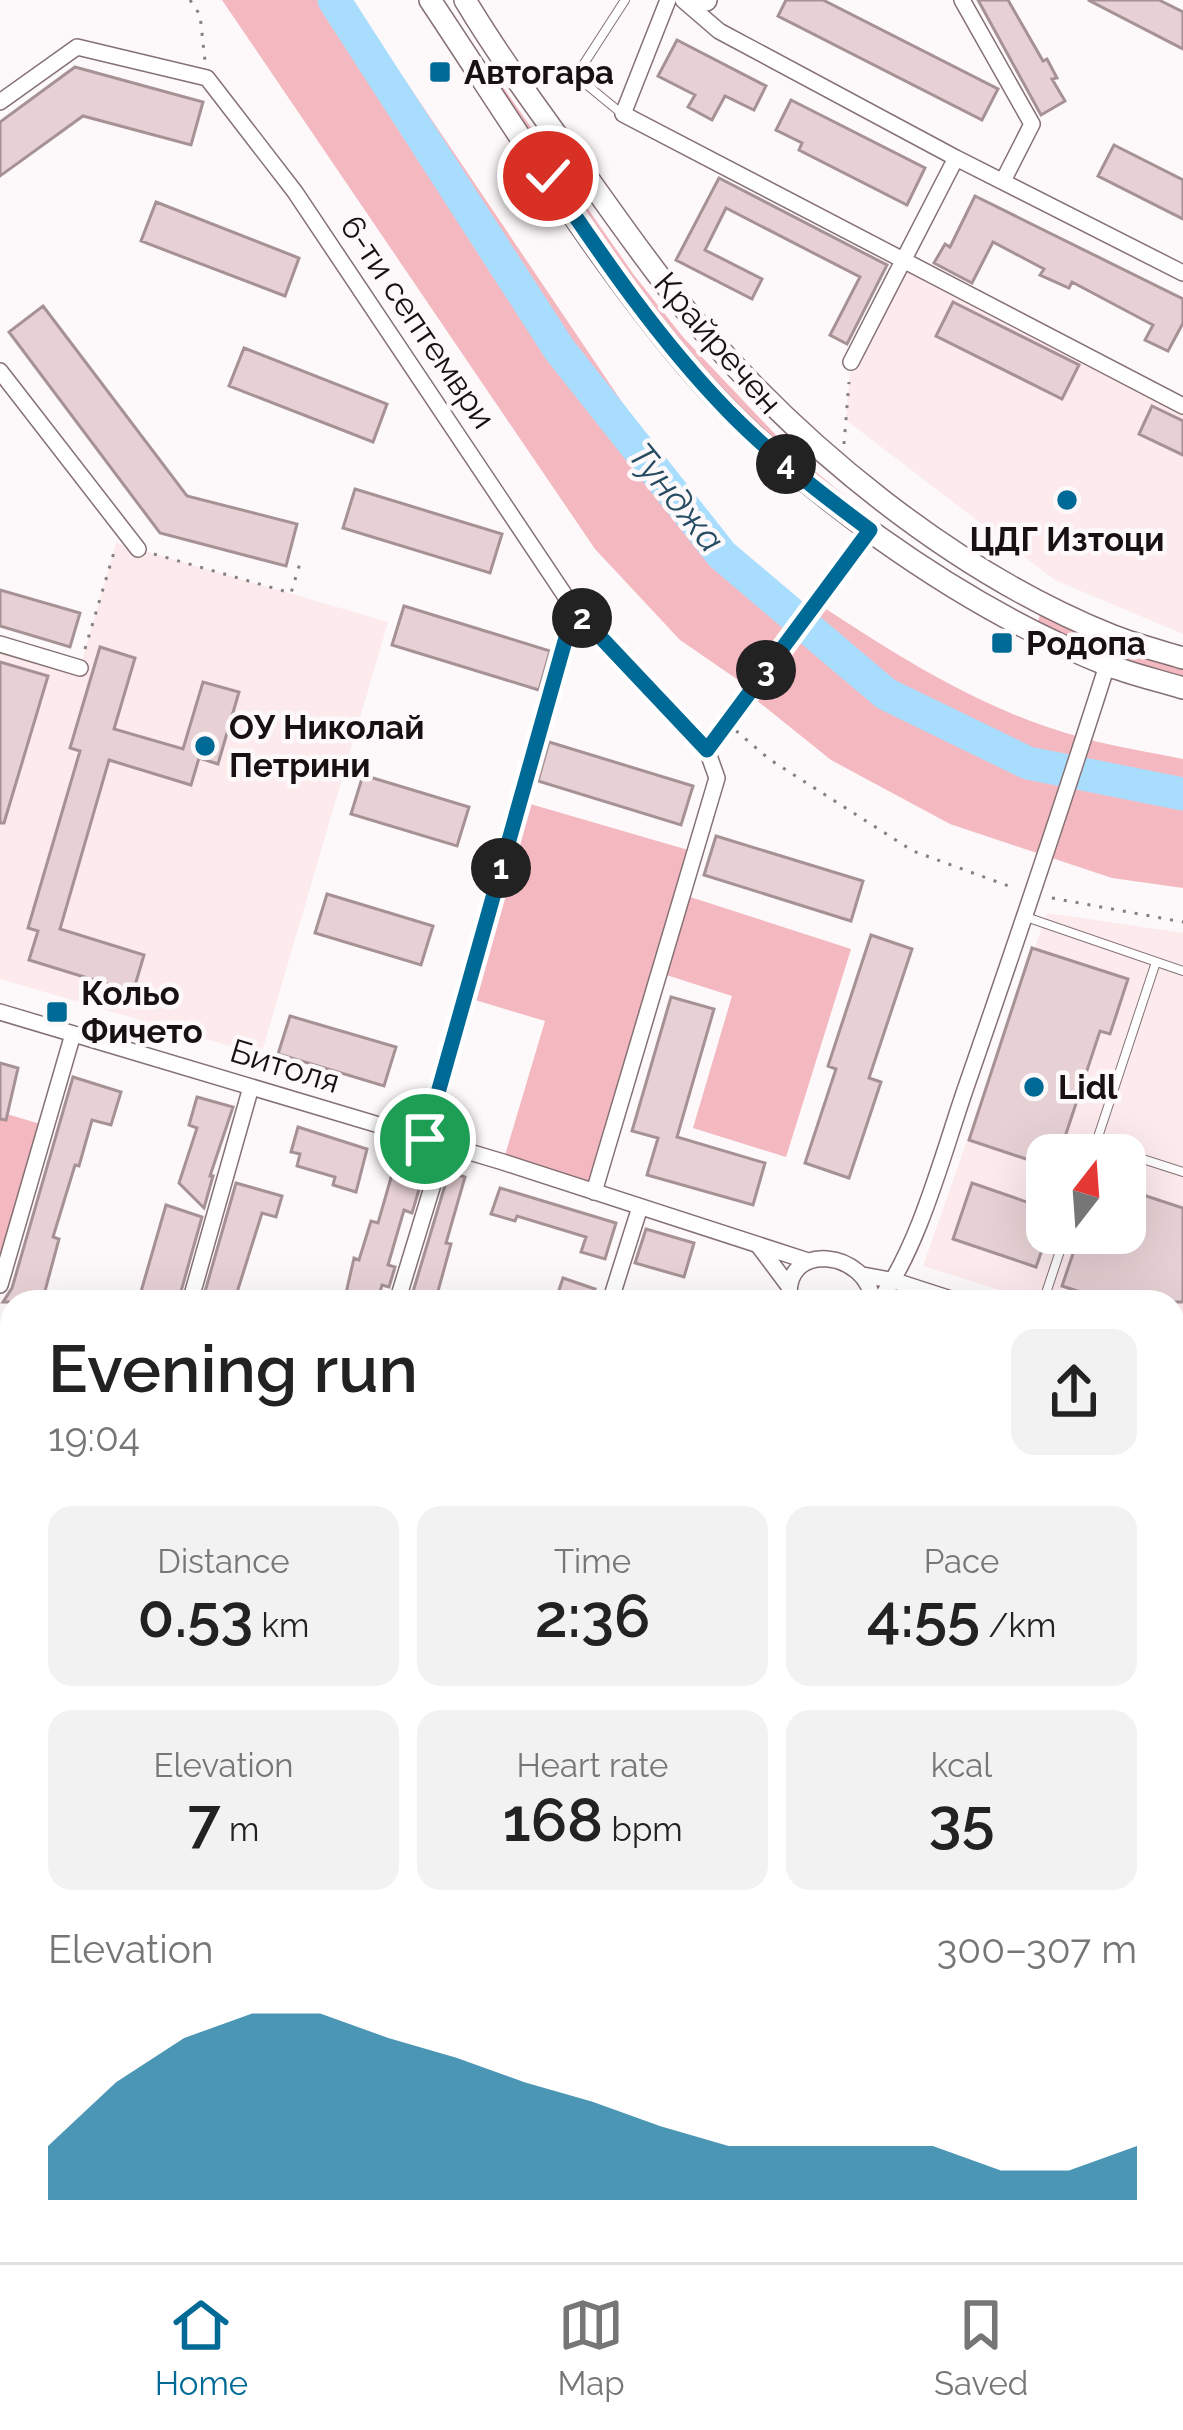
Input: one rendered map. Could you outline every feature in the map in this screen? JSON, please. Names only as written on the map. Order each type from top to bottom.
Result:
[{"type":"street","name":"Крайречен","points":[[430,0],[604,259],[688,367],[801,478],[955,586],[1034,631],[1107,665],[1183,688]]},
{"type":"street","name":"Крайречен","points":[[465,0],[689,314],[774,406],[887,505],[966,558],[1044,605],[1115,637],[1183,658]]},
{"type":"street","points":[[668,0],[623,115],[1183,406]]},
{"type":"street","points":[[683,0],[719,31],[1183,273]]},
{"type":"street","points":[[962,0],[1032,124],[1003,181]]},
{"type":"street","points":[[0,102],[77,47],[207,78]]},
{"type":"street","name":"6-ти септември","points":[[207,78],[295,192],[574,609],[707,750],[717,778],[594,1192]]},
{"type":"street","points":[[851,362],[956,158]]},
{"type":"street","points":[[0,371],[138,549]]},
{"type":"street","points":[[425,1139],[574,609]]},
{"type":"street","points":[[886,1290],[895,1281],[926,1202],[1115,637]]},
{"type":"street","points":[[0,644],[80,668]]},
{"type":"street","name":"Битоля","points":[[0,1012],[446,1145],[808,1261],[827,1259],[850,1266],[863,1275]]},
{"type":"street","points":[[0,1285],[73,1034]]},
{"type":"street","points":[[193,1290],[251,1087]]},
{"type":"street","points":[[401,1290],[446,1145]]},
{"type":"street","points":[[614,1290],[640,1207]]},
{"type":"street","points":[[758,1245],[787,1290]]},
{"type":"street","points":[[790,1290],[799,1266],[808,1261]]},
{"type":"street","points":[[863,1275],[923,1290]]},
{"type":"street","points":[[863,1275],[871,1290]]},
{"type":"lane","points":[[623,115],[576,76],[625,0]]},
{"type":"lane","points":[[1025,917],[1183,971]]},
{"type":"lane","points":[[1099,1134],[1156,962]]},
{"type":"lane","points":[[1146,1160],[1183,1172]]},
{"type":"lane","points":[[1047,1290],[1059,1254]]},
{"type":"path","points":[[190,0],[200,14],[207,78]]},
{"type":"path","points":[[842,465],[851,362]]},
{"type":"path","points":[[707,750],[870,530]]},
{"type":"path","points":[[80,668],[116,543],[292,593],[301,563]]},
{"type":"path","points":[[727,722],[769,759],[913,851],[1033,890],[1183,922]]},
{"type":"shaded area","points":[[222,0],[351,0],[653,448],[730,541],[801,605],[744,684],[680,640],[595,549]]},
{"type":"shaded area","points":[[503,87],[683,337],[792,452],[863,511],[859,517],[737,406],[653,314],[579,210]]},
{"type":"shaded area","name":"ЦДГ Изтоци","points":[[903,262],[1183,406],[1183,634],[1055,580],[846,420],[851,362]]},
{"type":"shaded area","name":"ОУ Николай Петрини","points":[[116,543],[388,622],[261,1055],[0,979],[0,644],[80,668]]},
{"type":"shaded area","points":[[1044,605],[1183,658],[1183,688],[1034,631]]},
{"type":"shaded area","points":[[826,609],[918,667],[1015,715],[1095,741],[1183,759],[1183,888],[1112,878],[950,824],[831,760],[755,699]]},
{"type":"shaded area","points":[[520,801],[695,852],[684,895],[851,949],[786,1157],[693,1128],[732,996],[660,973],[594,1192],[503,1162],[545,1021],[465,997]]},
{"type":"shaded area","points":[[1047,913],[1183,933],[1183,1290],[1000,1290],[923,1266]]},
{"type":"shaded area","points":[[0,1112],[47,1126],[0,1285]]},
{"type":"building","points":[[786,0],[823,0],[998,89],[982,120],[778,16]]},
{"type":"building","points":[[978,0],[1008,0],[1043,61],[1047,59],[1065,101],[1041,115]]},
{"type":"building","points":[[1088,0],[1159,0],[1183,12],[1183,49]]},
{"type":"building","points":[[677,40],[766,86],[754,110],[725,96],[712,120],[688,107],[695,95],[658,76]]},
{"type":"building","points":[[75,67],[203,102],[191,145],[83,116],[0,176],[0,122]]},
{"type":"building","points":[[791,100],[925,168],[907,205],[799,150],[802,143],[776,130]]},
{"type":"building","points":[[1114,145],[1183,180],[1183,219],[1098,176]]},
{"type":"building","points":[[719,178],[887,265],[847,344],[830,335],[860,277],[726,208],[705,250],[762,279],[752,299],[676,260]]},
{"type":"building","points":[[975,196],[1183,299],[1183,323],[1168,351],[1145,340],[1153,325],[1072,282],[1069,288],[1040,275],[1044,269],[993,242],[972,283],[934,263],[945,244],[950,247]]},
{"type":"building","points":[[156,202],[299,258],[285,296],[141,241]]},
{"type":"building","points":[[953,302],[1079,365],[1062,399],[936,336]]},
{"type":"building","points":[[43,306],[187,496],[297,524],[286,566],[160,533],[9,332]]},
{"type":"building","points":[[244,348],[387,404],[373,442],[229,386]]},
{"type":"building","points":[[1152,406],[1183,421],[1183,455],[1139,434]]},
{"type":"building","points":[[355,489],[502,534],[490,573],[343,528]]},
{"type":"building","points":[[0,590],[80,613],[70,647],[0,626]]},
{"type":"building","points":[[404,606],[550,651],[539,690],[392,645]]},
{"type":"building","points":[[100,647],[135,658],[114,729],[183,749],[203,682],[239,692],[218,764],[199,758],[191,785],[109,760],[60,929],[144,955],[133,992],[29,960],[38,931],[28,928],[80,751],[70,748]]},
{"type":"building","points":[[0,662],[48,676],[4,823],[0,823]]},
{"type":"building","points":[[549,742],[693,786],[681,825],[538,781]]},
{"type":"building","points":[[363,775],[469,807],[457,846],[351,814]]},
{"type":"building","points":[[716,836],[863,881],[851,921],[704,875]]},
{"type":"building","points":[[327,894],[433,926],[421,965],[315,933]]},
{"type":"building","points":[[871,935],[912,949],[869,1078],[881,1082],[849,1178],[805,1163],[836,1069],[828,1066]]},
{"type":"building","name":"Lidl","points":[[1032,948],[1128,979],[1110,1034],[1100,1031],[1066,1134],[1026,1134],[1026,1159],[969,1140]]},
{"type":"building","points":[[671,997],[714,1009],[677,1137],[765,1163],[753,1205],[647,1175],[658,1138],[632,1131]]},
{"type":"building","points":[[290,1016],[396,1047],[384,1086],[278,1054]]},
{"type":"building","points":[[0,1063],[18,1068],[6,1120],[0,1119]]},
{"type":"building","points":[[73,1077],[121,1092],[111,1125],[92,1120],[53,1237],[59,1239],[45,1290],[12,1288]]},
{"type":"building","points":[[197,1097],[233,1107],[204,1208],[179,1183],[197,1128],[189,1125]]},
{"type":"building","points":[[298,1127],[367,1149],[356,1192],[333,1185],[335,1177],[297,1166],[300,1154],[291,1152]]},
{"type":"building","points":[[397,1157],[426,1166],[412,1213],[404,1210],[388,1265],[395,1267],[389,1287],[347,1290],[354,1258],[359,1260],[371,1221],[378,1223]]},
{"type":"building","points":[[449,1172],[465,1177],[438,1290],[414,1290]]},
{"type":"building","points":[[236,1183],[282,1196],[276,1217],[262,1213],[238,1290],[205,1290]]},
{"type":"building","points":[[972,1183],[1026,1202],[1026,1254],[1041,1254],[1036,1267],[953,1239]]},
{"type":"building","points":[[500,1188],[616,1223],[605,1259],[581,1252],[586,1237],[517,1216],[515,1221],[491,1214]]},
{"type":"building","points":[[1146,1196],[1183,1208],[1183,1290],[1062,1286],[1073,1254],[1146,1254]]},
{"type":"building","points":[[166,1205],[202,1217],[181,1290],[141,1290]]},
{"type":"building","points":[[646,1229],[694,1243],[684,1277],[635,1263]]},
{"type":"building","points":[[563,1278],[595,1289],[595,1290],[559,1290]]},
{"type":"waterway","name":"Тунджа","points":[[334,0],[559,349],[722,555],[886,694],[1028,763],[1183,794]]},
{"type":"place","name":"Автогара","points":[[440,72]]},
{"type":"place","name":"ЦДГ Изтоци","points":[[1067,500]]},
{"type":"place","name":"Родопа","points":[[1002,643]]},
{"type":"place","name":"ОУ Николай Петрини","points":[[205,746]]},
{"type":"place","name":"Кольо Фичето","points":[[57,1012]]},
{"type":"place","name":"Lidl","points":[[1034,1087]]},
{"type":"route","points":[[425,1139],[574,609],[707,750],[870,530],[801,478],[688,367],[604,259],[548,176]]}]
